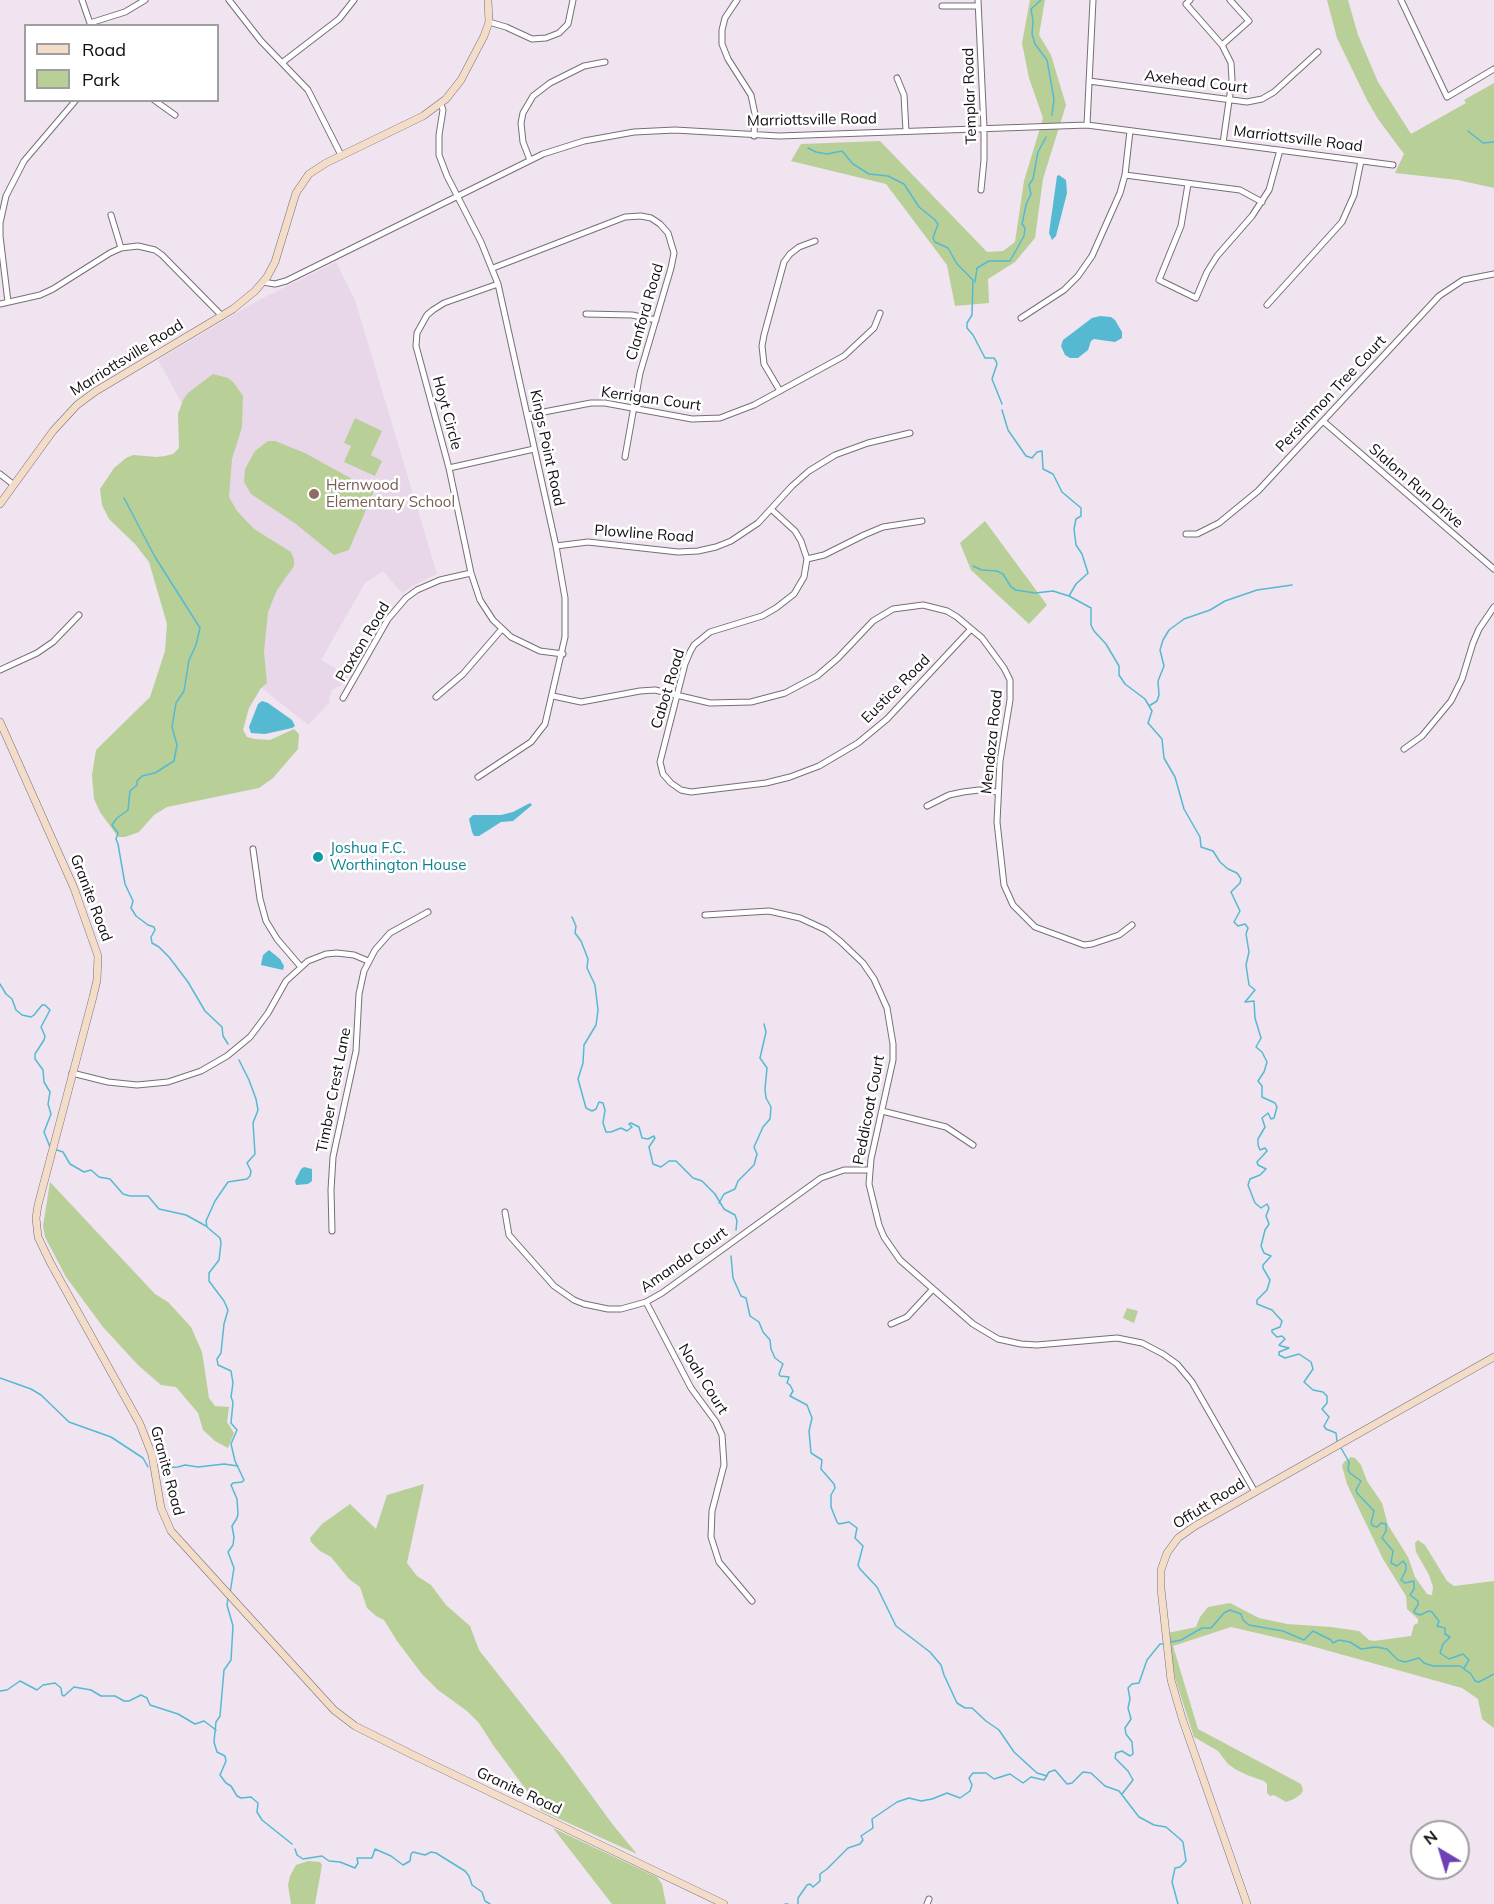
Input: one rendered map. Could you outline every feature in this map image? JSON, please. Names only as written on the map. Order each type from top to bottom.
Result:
[{"type":"street","points":[[82,0],[91,24],[125,12],[145,0]]},
{"type":"street","points":[[229,0],[261,41],[301,81],[315,101],[341,155]]},
{"type":"street","points":[[284,62],[339,19],[354,0]]},
{"type":"street","name":"Marriottsville Road","points":[[0,504],[58,424],[83,400],[222,316],[245,300],[263,282],[278,254],[300,184],[316,168],[403,126],[441,104],[451,94],[465,74],[489,22],[488,0]]},
{"type":"street","points":[[489,22],[532,39],[546,38],[559,33],[568,24],[573,0]]},
{"type":"street","points":[[737,0],[725,18],[722,44],[728,60],[751,95],[755,114],[754,136]]},
{"type":"street","points":[[1087,125],[1093,0]]},
{"type":"street","points":[[1190,0],[1185,4],[1222,45],[1231,63],[1232,80],[1223,143]]},
{"type":"street","points":[[1222,45],[1249,21],[1230,0]]},
{"type":"street","points":[[1401,0],[1447,97],[1494,69]]},
{"type":"street","points":[[942,6],[978,3]]},
{"type":"street","name":"Templar Road","points":[[978,3],[984,128],[981,190]]},
{"type":"street","name":"Axehead Court","points":[[1089,81],[1246,102],[1262,99],[1274,92],[1318,52]]},
{"type":"street","points":[[530,159],[523,142],[521,123],[523,113],[533,96],[550,83],[584,66],[605,62]]},
{"type":"street","points":[[897,78],[904,95],[906,131]]},
{"type":"street","points":[[8,302],[0,236],[6,196],[24,161],[74,102]]},
{"type":"street","points":[[157,102],[175,115]]},
{"type":"street","name":"Kings Point Road","points":[[441,104],[443,110],[439,155],[447,176],[493,268],[498,284],[556,546],[565,598],[566,637],[545,724],[537,736],[478,777]]},
{"type":"street","name":"Marriottsville Road","points":[[263,282],[275,284],[286,281],[530,159],[584,141],[634,132],[675,130],[754,136],[1087,125],[1392,165]]},
{"type":"street","points":[[1022,318],[1064,290],[1092,256],[1120,193],[1125,176],[1130,131]]},
{"type":"street","points":[[1188,184],[1181,226],[1159,280],[1196,298],[1217,256],[1262,202],[1275,176],[1280,150]]},
{"type":"street","points":[[1267,305],[1342,222],[1354,195],[1361,161]]},
{"type":"street","points":[[1125,176],[1240,190],[1262,202]]},
{"type":"street","points":[[111,215],[121,248]]},
{"type":"street","name":"Clanford Road","points":[[493,268],[625,217],[651,218],[668,233],[674,253],[640,373],[625,458]]},
{"type":"street","points":[[780,391],[764,364],[762,346],[764,335],[784,262],[799,247],[815,241]]},
{"type":"street","points":[[0,304],[27,299],[53,289],[121,248],[145,247],[162,255],[222,316]]},
{"type":"street","name":"Persimmon Tree Court","points":[[1186,534],[1197,534],[1206,530],[1240,507],[1258,491],[1439,296],[1463,280],[1494,274]]},
{"type":"street","name":"Hoyt Circle","points":[[498,284],[444,303],[427,315],[417,333],[416,346],[449,468],[471,573],[484,608],[501,630],[530,647],[563,654]]},
{"type":"street","name":"Kerrigan Court","points":[[528,415],[591,403],[605,403],[692,419],[720,418],[745,409],[849,352],[874,328],[880,313]]},
{"type":"street","points":[[586,314],[632,315],[656,320]]},
{"type":"street","name":"Slalom Run Drive","points":[[1323,421],[1494,569]]},
{"type":"street","name":"Plowline Road","points":[[556,546],[588,542],[678,552],[698,551],[730,541],[758,523],[792,486],[809,471],[835,454],[910,433]]},
{"type":"street","points":[[449,468],[534,449]]},
{"type":"street","points":[[0,474],[14,485]]},
{"type":"street","points":[[771,509],[795,531],[807,559],[824,555],[884,527],[922,520]]},
{"type":"street","name":"Cabot Road","points":[[730,788],[691,792],[676,786],[663,774],[660,762],[662,752],[685,664],[694,645],[710,632],[762,616],[783,603],[804,577],[807,559]]},
{"type":"street","name":"Paxton Road","points":[[343,698],[388,619],[406,598],[417,590],[440,580],[471,573]]},
{"type":"street","name":"Mendoza Road","points":[[553,696],[581,702],[655,690],[710,703],[751,702],[785,693],[810,680],[830,666],[873,621],[883,614],[906,606],[923,604],[935,606],[957,617],[971,629],[991,650],[1010,681],[1010,700],[1000,761],[997,822],[1004,885],[1013,905],[1035,927],[1084,945],[1119,935],[1132,925]]},
{"type":"street","points":[[1404,749],[1422,736],[1451,701],[1462,679],[1473,643],[1494,607]]},
{"type":"street","points":[[0,670],[37,653],[53,642],[79,615]]},
{"type":"street","name":"Eustice Road","points":[[730,788],[790,777],[819,766],[858,743],[887,719],[971,629]]},
{"type":"street","points":[[436,697],[463,674],[501,630]]},
{"type":"street","name":"Granite Road","points":[[0,722],[74,888],[98,956],[97,980],[38,1205],[36,1218],[38,1237],[140,1424],[152,1455],[161,1508],[171,1531],[334,1710],[355,1726],[417,1758],[724,1904]]},
{"type":"street","points":[[927,806],[949,795],[963,792],[978,790],[998,792]]},
{"type":"street","points":[[253,849],[260,898],[266,921],[277,939],[301,967]]},
{"type":"street","name":"Peddicoat Court","points":[[705,915],[769,910],[800,918],[826,930],[840,940],[863,963],[881,993],[891,1026],[893,1060],[869,1170],[869,1184],[874,1211],[884,1238],[900,1260],[979,1329],[1006,1341],[1037,1345],[1117,1338],[1142,1343],[1164,1354],[1177,1364],[1192,1382],[1255,1491]]},
{"type":"street","name":"Timber Crest Lane","points":[[332,1231],[333,1157],[356,1051],[361,982],[368,961],[381,941],[390,933],[428,912]]},
{"type":"street","points":[[72,1073],[108,1082],[141,1085],[168,1082],[201,1071],[227,1056],[250,1037],[268,1013],[282,987],[301,967],[317,957],[336,953],[354,954],[368,961]]},
{"type":"street","points":[[882,1111],[946,1127],[973,1145]]},
{"type":"street","name":"Amanda Court","points":[[505,1212],[506,1230],[544,1277],[564,1294],[584,1304],[608,1310],[634,1306],[662,1293],[821,1178],[844,1170],[869,1170]]},
{"type":"street","points":[[891,1324],[907,1317],[932,1290]]},
{"type":"street","name":"Noah Court","points":[[646,1302],[691,1388],[716,1422],[722,1435],[724,1465],[712,1511],[711,1537],[719,1562],[752,1601]]},
{"type":"street","name":"Offutt Road","points":[[1247,1904],[1171,1680],[1161,1576],[1164,1558],[1170,1548],[1188,1530],[1494,1357]]},
{"type":"shaded area","name":"Hernwood Elementary School","points":[[336,262],[355,300],[437,574],[402,593],[383,571],[365,583],[321,660],[348,676],[343,684],[332,690],[330,702],[308,725],[258,685],[221,474],[158,360],[253,303]]},
{"type":"green space","points":[[1030,0],[1045,0],[1039,35],[1051,55],[1066,105],[1043,179],[1035,238],[1015,262],[988,279],[989,303],[955,306],[947,265],[886,184],[791,161],[801,144],[880,141],[987,252],[1003,251],[1015,242],[1024,181],[1043,118],[1029,78],[1022,43]]},
{"type":"green space","points":[[1327,0],[1348,0],[1358,35],[1378,82],[1411,134],[1466,103],[1464,100],[1494,83],[1494,188],[1458,180],[1395,173],[1404,154],[1367,100],[1337,38]]},
{"type":"green space","points":[[213,374],[228,378],[243,396],[242,427],[232,459],[229,497],[237,511],[254,529],[291,552],[294,559],[294,566],[277,590],[268,612],[264,652],[267,683],[261,688],[249,708],[243,730],[247,737],[270,740],[294,729],[299,734],[298,749],[273,778],[259,788],[167,807],[154,815],[139,832],[118,837],[100,812],[94,799],[92,775],[96,750],[150,697],[165,651],[167,624],[149,562],[135,544],[109,519],[102,505],[100,489],[114,468],[126,458],[133,455],[165,456],[173,454],[179,448],[178,414],[183,400],[188,393]]},
{"type":"green space","points":[[355,418],[382,431],[371,455],[382,461],[375,476],[344,462],[351,446],[344,443]]},
{"type":"green space","points":[[268,441],[275,441],[305,453],[374,491],[349,550],[334,555],[296,524],[251,494],[244,482],[245,469],[255,451]]},
{"type":"green space","points":[[985,521],[1047,605],[1029,624],[971,570],[960,543]]},
{"type":"green space","points":[[50,1182],[155,1294],[168,1302],[191,1327],[202,1352],[209,1398],[215,1406],[229,1407],[227,1422],[234,1433],[228,1448],[215,1441],[203,1430],[198,1413],[176,1387],[161,1385],[138,1365],[103,1327],[66,1277],[45,1237],[43,1226]]},
{"type":"green space","points":[[1127,1308],[1138,1311],[1134,1323],[1123,1318]]},
{"type":"green space","points":[[1351,1457],[1361,1465],[1367,1481],[1382,1503],[1388,1525],[1408,1557],[1415,1577],[1427,1594],[1432,1595],[1433,1587],[1416,1552],[1415,1543],[1418,1540],[1425,1545],[1447,1581],[1454,1586],[1494,1581],[1494,1728],[1482,1719],[1478,1699],[1462,1688],[1304,1644],[1231,1627],[1173,1646],[1198,1729],[1301,1784],[1303,1790],[1301,1794],[1286,1802],[1274,1795],[1270,1796],[1264,1781],[1235,1769],[1218,1751],[1194,1737],[1175,1678],[1168,1633],[1196,1627],[1208,1607],[1230,1603],[1259,1618],[1287,1624],[1359,1631],[1369,1640],[1374,1641],[1411,1636],[1418,1619],[1407,1609],[1406,1596],[1383,1559],[1347,1484],[1342,1466]]},
{"type":"green space","points":[[424,1484],[407,1563],[417,1576],[431,1585],[446,1605],[470,1626],[479,1650],[637,1854],[542,1811],[479,1723],[422,1674],[384,1620],[367,1608],[360,1587],[349,1579],[331,1557],[311,1542],[310,1538],[322,1524],[350,1504],[376,1529],[387,1495]]},
{"type":"green space","points":[[553,1828],[657,1877],[662,1884],[666,1904],[612,1904]]},
{"type":"green space","points":[[308,1861],[320,1862],[322,1865],[315,1904],[291,1904],[288,1885],[290,1876],[296,1865]]},
{"type":"water","points":[[1057,176],[1066,180],[1067,193],[1056,236],[1052,240],[1049,233]]},
{"type":"water","points":[[1111,317],[1115,320],[1122,332],[1122,338],[1115,342],[1094,339],[1088,350],[1078,358],[1065,355],[1061,346],[1063,340],[1092,318]]},
{"type":"water","points":[[262,701],[292,720],[295,726],[265,734],[251,733],[249,727],[258,704]]},
{"type":"water","points":[[530,803],[532,805],[513,821],[501,822],[479,836],[474,836],[469,819],[473,815],[501,815],[513,812]]},
{"type":"water","points":[[269,950],[280,959],[284,966],[283,970],[261,965],[263,955]]},
{"type":"water","points":[[304,1167],[312,1169],[312,1181],[308,1184],[296,1185],[295,1181]]},
{"type":"waterway","points":[[1041,0],[1031,9],[1032,34],[1035,44],[1047,60],[1054,99],[1052,115]]},
{"type":"waterway","points":[[1468,131],[1483,143],[1494,142]]},
{"type":"waterway","points":[[975,282],[977,268],[989,261],[1010,261],[1024,236],[1025,228],[1022,224],[1031,194],[1029,185],[1033,179],[1038,152],[1046,137]]},
{"type":"waterway","points":[[808,148],[827,154],[842,151],[853,164],[869,174],[888,176],[904,184],[919,207],[938,224],[933,238],[935,242],[948,248],[957,264],[973,280],[972,315],[967,328],[985,358],[994,358],[996,361],[992,379],[1002,404]]},
{"type":"waterway","points":[[1002,410],[1008,430],[1026,456],[1032,458],[1037,452],[1042,451],[1043,469],[1053,474],[1062,492],[1081,508],[1081,516],[1076,519],[1074,529],[1076,545],[1082,554],[1088,573],[1076,584],[1069,596],[1091,608],[1091,625],[1119,666],[1119,675],[1125,684],[1145,699],[1152,711],[1148,723],[1162,739],[1164,758],[1175,777],[1184,809],[1200,837],[1201,847],[1213,851],[1220,862],[1237,873],[1241,879],[1231,892],[1240,911],[1234,922],[1238,926],[1245,924],[1248,928],[1246,934],[1249,952],[1246,965],[1249,985],[1255,990],[1245,1002],[1254,1001],[1255,1018],[1261,1038],[1256,1047],[1262,1052],[1267,1062],[1258,1081],[1262,1086],[1262,1097],[1275,1103],[1277,1107],[1274,1118],[1271,1119],[1268,1113],[1262,1118],[1265,1127],[1258,1139],[1260,1150],[1265,1148],[1267,1151],[1257,1162],[1266,1169],[1260,1175],[1250,1179],[1248,1185],[1255,1203],[1261,1208],[1267,1204],[1269,1208],[1266,1216],[1269,1224],[1261,1246],[1264,1253],[1271,1256],[1263,1265],[1270,1280],[1267,1290],[1257,1300],[1257,1304],[1272,1310],[1282,1321],[1280,1327],[1272,1332],[1277,1337],[1282,1336],[1285,1339],[1279,1345],[1289,1348],[1279,1352],[1279,1355],[1285,1358],[1299,1354],[1311,1362],[1313,1369],[1304,1382],[1313,1390],[1323,1392],[1327,1396],[1327,1403],[1322,1409],[1329,1417],[1324,1426],[1336,1433],[1337,1441]]},
{"type":"waterway","points":[[124,498],[155,557],[200,628],[189,660],[184,691],[176,703],[172,727],[177,745],[174,761],[155,773],[142,776],[137,781],[137,785],[130,791],[128,810],[112,825],[118,833],[116,839],[125,884],[133,901],[131,908],[136,916],[154,927],[152,943],[169,957],[188,982],[205,1011],[222,1027],[223,1036],[228,1044]]},
{"type":"waterway","points":[[973,566],[1003,574],[1011,587],[1016,590],[1035,593],[1053,591],[1069,596]]},
{"type":"waterway","points":[[1149,706],[1157,701],[1159,695],[1158,681],[1164,666],[1160,650],[1169,630],[1184,619],[1210,610],[1225,601],[1257,590],[1292,585]]},
{"type":"waterway","points":[[572,917],[576,926],[575,933],[588,959],[587,968],[595,985],[598,1010],[596,1025],[584,1045],[583,1063],[578,1079],[586,1108],[592,1111],[596,1109],[599,1102],[603,1103],[605,1110],[603,1123],[606,1132],[621,1128],[627,1131],[632,1127],[629,1124],[631,1123],[639,1127],[642,1138],[648,1139],[654,1136],[649,1147],[653,1164],[661,1167],[669,1161],[676,1161],[693,1178],[702,1181],[715,1194],[724,1209],[735,1215],[736,1230]]},
{"type":"waterway","points":[[0,984],[12,999],[16,1010],[22,1015],[31,1017],[42,1005],[50,1010],[41,1027],[45,1036],[44,1040],[35,1054],[35,1059],[43,1070],[44,1082],[50,1092],[48,1104],[51,1114],[44,1132],[50,1147]]},
{"type":"waterway","points":[[719,1203],[724,1194],[735,1189],[738,1181],[754,1165],[757,1154],[754,1147],[763,1127],[770,1119],[771,1107],[766,1098],[765,1089],[767,1068],[760,1058],[766,1032],[764,1024]]},
{"type":"waterway","points":[[230,1593],[234,1568],[228,1552],[233,1545],[232,1526],[238,1514],[237,1499],[231,1485],[244,1480],[235,1461],[231,1444],[237,1430],[231,1423],[233,1402],[231,1371],[218,1365],[217,1359],[221,1353],[228,1310],[209,1281],[209,1273],[219,1260],[221,1243],[220,1238],[207,1227],[206,1221],[215,1201],[228,1182],[247,1179],[250,1176],[251,1171],[247,1163],[255,1154],[253,1123],[258,1110],[249,1080],[239,1060]]},
{"type":"waterway","points":[[57,1150],[63,1152],[70,1164],[84,1172],[91,1170],[99,1177],[110,1179],[123,1194],[148,1196],[159,1209],[186,1215],[206,1226]]},
{"type":"waterway","points":[[731,1256],[733,1278],[741,1296],[746,1298],[750,1316],[759,1322],[763,1332],[770,1340],[775,1358],[783,1364],[779,1374],[789,1377],[787,1383],[793,1391],[790,1396],[807,1405],[812,1418],[809,1431],[811,1453],[822,1460],[821,1469],[834,1484],[831,1507],[837,1522],[839,1524],[849,1522],[857,1528],[855,1538],[863,1546],[858,1565],[860,1569],[877,1587],[896,1626],[930,1652],[941,1665],[957,1703],[965,1708],[972,1708],[999,1730],[1014,1752],[1037,1773],[1047,1776]]},
{"type":"waterway","points":[[0,1378],[41,1395],[69,1422],[111,1437],[143,1458],[148,1467]]},
{"type":"waterway","points":[[1341,1448],[1349,1462],[1348,1470],[1361,1481],[1356,1490],[1357,1493],[1374,1511],[1371,1523],[1377,1527],[1381,1523],[1386,1524],[1386,1531],[1382,1538],[1393,1551],[1391,1563],[1397,1566],[1403,1561],[1406,1570],[1401,1580],[1405,1583],[1414,1581],[1414,1589],[1410,1595],[1418,1601],[1415,1613],[1420,1615],[1432,1612],[1439,1621],[1437,1626],[1445,1628],[1445,1634],[1450,1637],[1443,1644],[1440,1653],[1449,1659],[1463,1654],[1469,1660],[1464,1668]]},
{"type":"waterway","points":[[160,1468],[185,1465],[238,1466]]},
{"type":"waterway","points":[[228,1598],[227,1605],[233,1626],[231,1660],[224,1670],[220,1716],[216,1722],[214,1742],[217,1752],[225,1756],[226,1761],[220,1775],[237,1796],[251,1797],[258,1803],[257,1812],[262,1820],[292,1844]]},
{"type":"waterway","points":[[1171,1642],[1181,1640],[1202,1628],[1211,1628],[1224,1613],[1230,1610],[1241,1614],[1243,1620],[1249,1625],[1283,1631],[1304,1640],[1313,1631],[1333,1643],[1339,1640],[1350,1642],[1361,1649],[1376,1647],[1387,1649],[1398,1660],[1405,1662],[1419,1658],[1424,1663],[1433,1666],[1460,1666],[1471,1674],[1475,1681],[1479,1682],[1494,1674]]},
{"type":"waterway","points":[[1122,1794],[1133,1780],[1128,1771],[1115,1758],[1116,1753],[1122,1751],[1130,1756],[1133,1754],[1132,1742],[1125,1728],[1131,1719],[1128,1708],[1130,1699],[1128,1688],[1132,1684],[1139,1683],[1147,1660],[1160,1644],[1163,1644]]},
{"type":"waterway","points":[[0,1691],[7,1690],[20,1681],[37,1690],[43,1685],[55,1683],[61,1688],[64,1696],[74,1687],[91,1690],[101,1696],[115,1696],[124,1701],[141,1695],[147,1698],[150,1705],[178,1714],[195,1724],[204,1721],[216,1730]]},
{"type":"waterway","points":[[798,1904],[798,1898],[807,1885],[810,1884],[813,1887],[820,1881],[820,1874],[848,1848],[860,1844],[863,1840],[861,1836],[873,1828],[872,1819],[897,1802],[909,1798],[921,1801],[947,1793],[960,1798],[970,1791],[972,1785],[969,1778],[973,1773],[986,1773],[994,1779],[1010,1774],[1023,1783],[1031,1777],[1044,1780],[1049,1772],[1055,1770],[1067,1784],[1072,1783],[1083,1772],[1091,1773],[1105,1786],[1119,1791],[1139,1817],[1154,1825],[1166,1827],[1183,1842],[1186,1861],[1180,1867],[1175,1868],[1172,1882],[1178,1904]]},
{"type":"waterway","points":[[295,1849],[297,1855],[303,1859],[322,1856],[329,1861],[340,1862],[355,1868],[358,1863],[357,1858],[372,1858],[375,1849],[391,1856],[403,1865],[410,1861],[413,1852],[425,1855],[431,1852],[436,1853],[465,1871],[472,1885],[482,1892],[485,1901],[490,1904]]},
{"type":"place","name":"Hernwood Elementary School","points":[[314,494]]},
{"type":"place","name":"Joshua F.C. Worthington House","points":[[318,857]]}]
